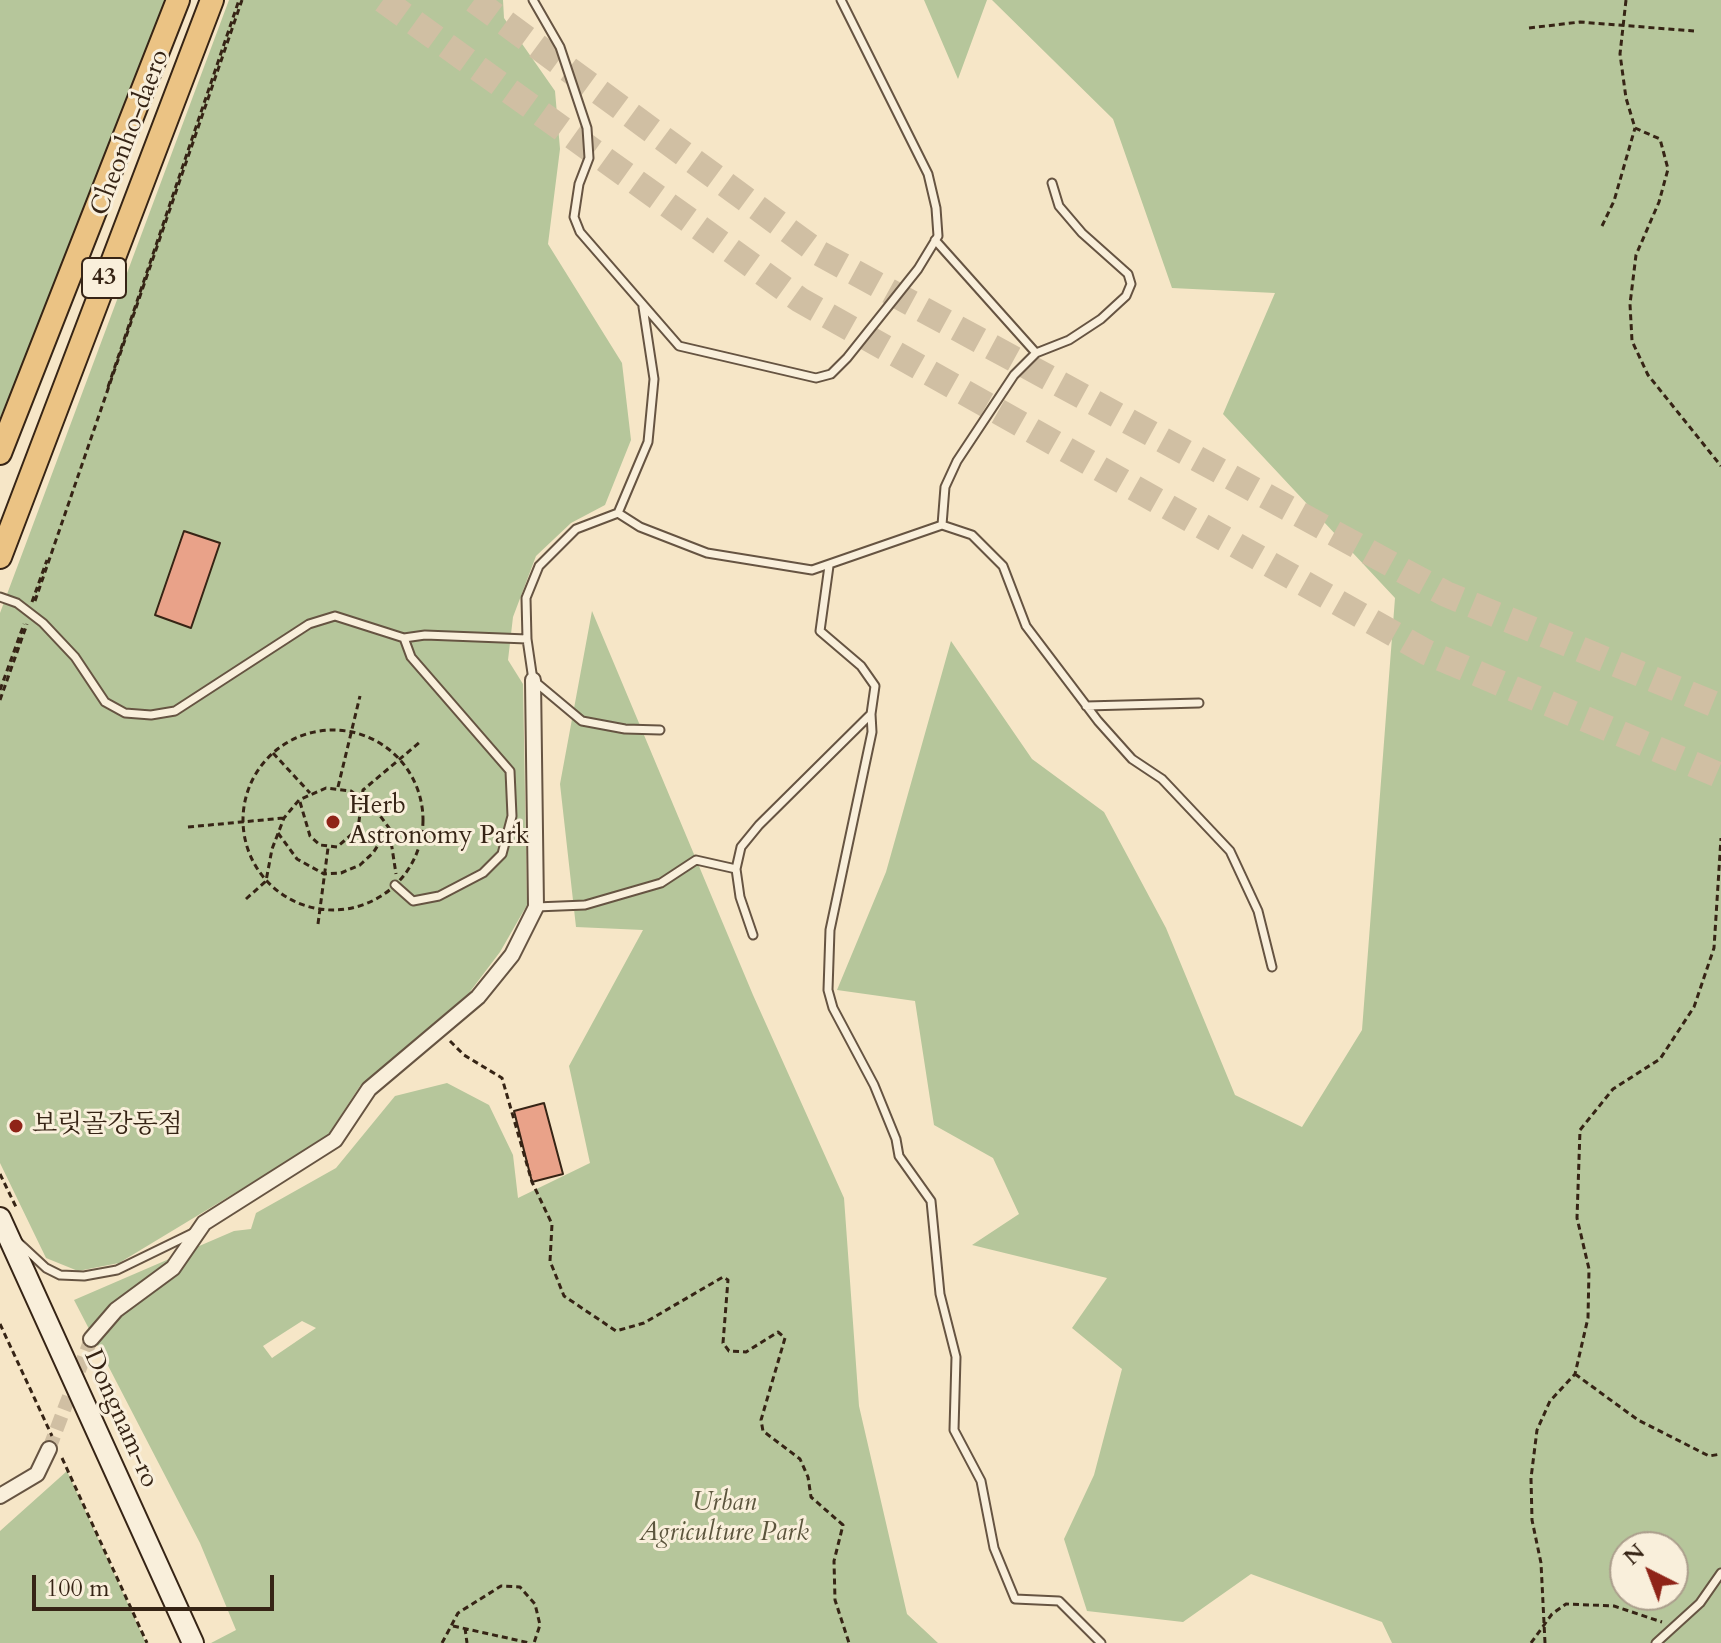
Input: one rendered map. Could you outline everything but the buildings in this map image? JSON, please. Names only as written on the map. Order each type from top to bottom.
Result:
[{"type":"main road","name":"Cheonho-daero","points":[[0,453],[178,0]]},
{"type":"main road","name":"Cheonho-daero","points":[[0,557],[212,0]]},
{"type":"main road","name":"Dongnam-ro","points":[[9,1222],[193,1643]]},
{"type":"street","points":[[91,1339],[116,1310],[173,1268],[184,1256],[195,1232],[335,1140],[369,1089],[478,997],[512,955],[536,907],[533,680]]},
{"type":"street","points":[[0,1496],[37,1474],[54,1448]]},
{"type":"lane","points":[[533,0],[560,47],[587,128],[589,158],[574,217],[580,232],[679,346],[816,378],[831,374],[847,358],[918,269],[935,240],[936,208],[928,174],[841,0]]},
{"type":"lane","points":[[942,525],[945,487],[957,461],[1014,375],[1036,353],[1069,340],[1101,319],[1126,296],[1131,284],[1128,274],[1082,233],[1059,206],[1052,183]]},
{"type":"lane","points":[[935,240],[1036,353]]},
{"type":"lane","points":[[643,307],[654,379],[648,442],[618,513],[576,529],[539,566],[526,598],[527,639],[533,680],[582,721],[625,729],[660,730]]},
{"type":"lane","points":[[618,513],[640,527],[707,553],[812,570],[942,525],[972,535],[1003,566],[1026,626],[1086,706],[1132,759],[1162,779],[1230,851],[1258,911],[1272,967]]},
{"type":"lane","points":[[829,566],[820,631],[861,666],[875,686],[872,732],[830,930],[828,990],[833,1008],[874,1085],[896,1139],[899,1156],[931,1201],[940,1294],[956,1357],[954,1430],[981,1481],[994,1548],[1015,1599],[1059,1601],[1101,1643]]},
{"type":"lane","points":[[0,597],[29,613],[75,657],[114,710],[151,715],[175,711],[322,618],[335,616],[404,638],[425,635],[527,639]]},
{"type":"lane","points":[[395,885],[413,901],[439,896],[483,873],[502,854],[512,816],[510,771],[411,657],[404,638]]},
{"type":"lane","points":[[1086,706],[1199,703]]},
{"type":"lane","points":[[753,935],[740,897],[736,869],[741,847],[759,825],[871,714]]},
{"type":"lane","points":[[536,907],[585,905],[610,898],[661,883],[696,860],[736,869]]},
{"type":"lane","points":[[9,1222],[46,1268],[60,1275],[84,1276],[117,1270],[195,1232]]},
{"type":"lane","points":[[1656,1643],[1700,1603],[1721,1573]]},
{"type":"path","points":[[0,700],[240,0]]},
{"type":"path","points":[[1602,226],[1614,201],[1635,128],[1626,98],[1620,54],[1626,0]]},
{"type":"path","points":[[1529,28],[1580,22],[1694,31]]},
{"type":"path","points":[[1635,128],[1660,139],[1668,169],[1659,202],[1636,255],[1630,304],[1632,341],[1648,375],[1721,466]]},
{"type":"path","points":[[0,690],[29,613]]},
{"type":"path","points":[[338,787],[360,696]]},
{"type":"path","points":[[351,732],[369,737],[400,759],[415,782],[422,809],[421,837],[412,863],[395,885],[360,906],[320,909],[300,904],[266,881],[249,853],[243,822],[250,784],[273,753],[309,733],[351,732]]},
{"type":"path","points":[[299,800],[310,836],[328,847],[337,847],[349,840],[358,829],[361,796],[420,742]]},
{"type":"path","points":[[273,753],[310,793]]},
{"type":"path","points":[[246,899],[266,881],[284,818],[299,800],[310,793],[338,787],[361,796],[389,828],[394,846],[395,885]]},
{"type":"path","points":[[188,827],[284,818]]},
{"type":"path","points":[[278,833],[297,859],[324,874],[341,873],[360,865],[373,853],[389,828]]},
{"type":"path","points":[[1545,1643],[1541,1563],[1532,1520],[1532,1466],[1537,1430],[1550,1401],[1575,1374],[1588,1318],[1589,1281],[1577,1218],[1580,1130],[1613,1089],[1660,1059],[1694,1007],[1714,948],[1721,838]]},
{"type":"path","points":[[318,924],[328,847]]},
{"type":"path","points":[[439,1030],[464,1055],[502,1078],[532,1182],[552,1224],[550,1261],[564,1296],[616,1331],[644,1323],[723,1277],[728,1280],[723,1343],[729,1351],[746,1352],[778,1332],[785,1338],[761,1420],[763,1431],[800,1459],[811,1497],[843,1525],[834,1561],[835,1600],[849,1643]]},
{"type":"path","points":[[0,1174],[9,1222]]},
{"type":"path","points":[[0,1324],[54,1448],[147,1643]]},
{"type":"path","points":[[1575,1374],[1638,1420],[1709,1456],[1721,1454]]},
{"type":"path","points":[[442,1643],[458,1613],[477,1598],[501,1586],[520,1587],[535,1604],[540,1625],[532,1643],[453,1626]]},
{"type":"path","points":[[1531,1643],[1566,1604],[1584,1603],[1644,1614],[1674,1627]]},
{"type":"path","points":[[465,1628],[467,1643]]},
{"type":"green space","points":[[0,0],[173,0],[0,418]]},
{"type":"green space","points":[[229,0],[503,0],[504,18],[555,91],[560,149],[548,244],[622,363],[631,440],[605,505],[571,523],[536,556],[513,617],[508,660],[523,684],[527,905],[500,952],[469,993],[360,1086],[326,1138],[119,1263],[78,1271],[46,1258],[0,1163],[0,613]]},
{"type":"green space","points":[[924,0],[987,0],[958,79]]},
{"type":"green space","points":[[992,0],[1721,0],[1721,1643],[1392,1643],[1382,1622],[1251,1574],[1183,1622],[1087,1611],[1064,1539],[1094,1475],[1122,1369],[1072,1328],[1107,1278],[972,1245],[1019,1214],[993,1158],[934,1125],[915,1001],[837,990],[886,872],[951,641],[1032,759],[1104,812],[1166,928],[1235,1095],[1302,1127],[1362,1030],[1395,598],[1223,414],[1275,293],[1172,288],[1113,119]]},
{"type":"green space","name":"Urban Agriculture Park","points":[[592,611],[753,995],[844,1198],[859,1406],[907,1614],[938,1643],[211,1643],[236,1630],[200,1543],[74,1300],[234,1231],[251,1229],[256,1213],[336,1168],[395,1096],[447,1083],[489,1105],[513,1155],[518,1198],[590,1163],[569,1066],[643,930],[576,927],[560,784]],"holes":[[[302,1321],[316,1328],[272,1358],[263,1346]]]},
{"type":"green space","points":[[67,1471],[146,1643],[0,1643],[0,1531]]},
{"type":"tunnel","points":[[383,0],[800,300],[1426,652],[1721,776]]},
{"type":"tunnel","points":[[474,0],[819,253],[1446,594],[1721,707]]},
{"type":"tunnel","points":[[49,1449],[91,1339]]},
{"type":"place","name":"Herb Astronomy Park","points":[[333,822]]},
{"type":"place","name":"보릿골강동점","points":[[16,1126]]}]
